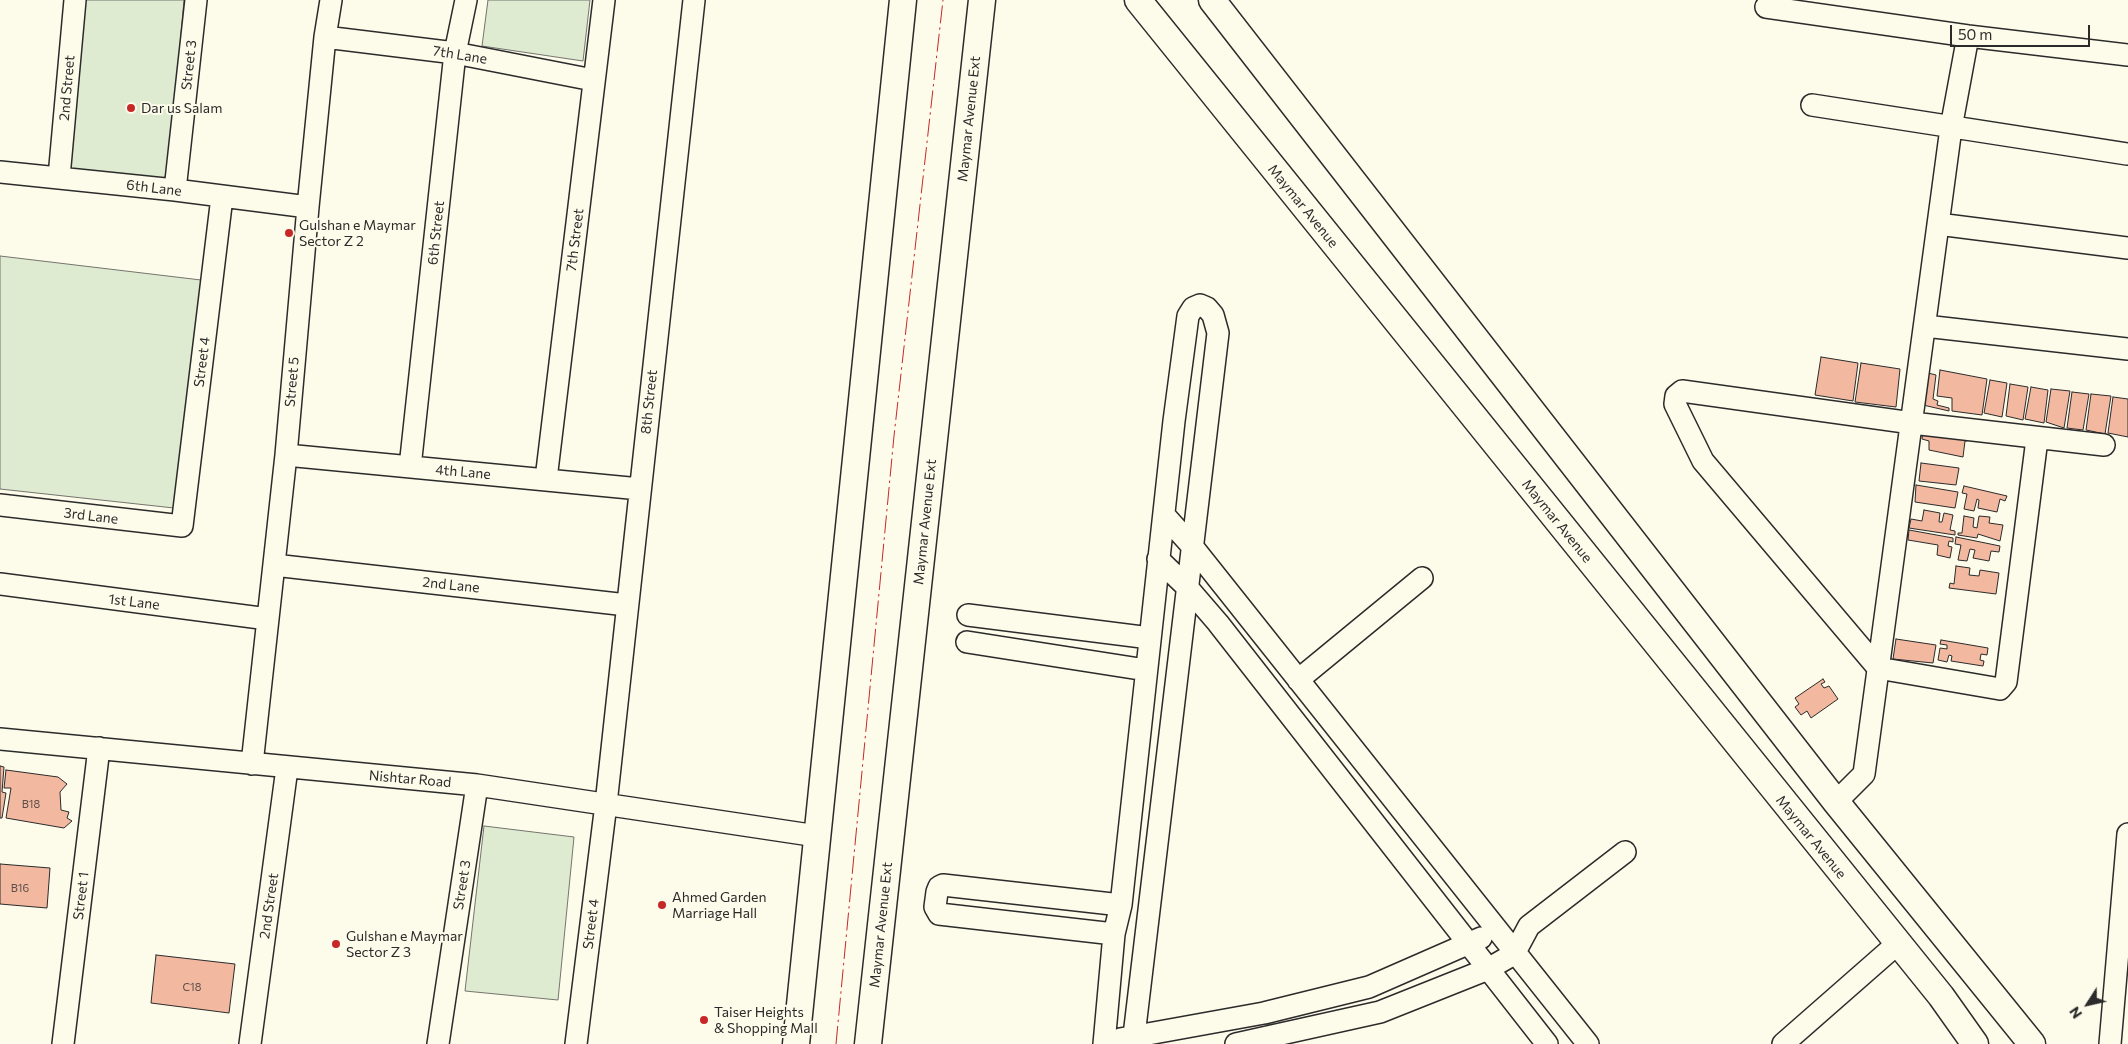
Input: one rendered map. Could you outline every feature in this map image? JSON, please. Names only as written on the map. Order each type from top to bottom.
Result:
[{"type":"main road","points":[[796,1044],[899,0]]},
{"type":"main road","name":"Maymar Avenue Ext","points":[[868,1044],[982,0]]},
{"type":"main road","name":"Maymar Avenue","points":[[1138,0],[1940,996],[1968,1042]]},
{"type":"main road","points":[[1212,0],[1836,802],[1974,970],[2032,1044]]},
{"type":"main road","points":[[1940,996],[1974,970]]},
{"type":"street","name":"2nd Street","points":[[59,177],[75,0]]},
{"type":"street","name":"Street 3","points":[[175,190],[196,0]]},
{"type":"street","name":"Street 5","points":[[252,764],[286,455],[325,37],[332,0]]},
{"type":"street","name":"6th Street","points":[[410,467],[456,53],[466,0]]},
{"type":"street","name":"7th Street","points":[[546,479],[604,0]]},
{"type":"street","name":"8th Street","points":[[606,804],[694,0]]},
{"type":"street","points":[[1766,7],[1968,36],[2128,55]]},
{"type":"street","points":[[1836,802],[1864,774],[1950,128],[1968,36]]},
{"type":"street","name":"7th Lane","points":[[325,37],[456,53],[593,80]]},
{"type":"street","points":[[1812,105],[1950,128],[2127,154]]},
{"type":"street","name":"6th Lane","points":[[0,172],[175,190],[308,207]]},
{"type":"street","name":"Street 4","points":[[182,526],[222,197]]},
{"type":"street","points":[[1938,224],[2128,248]]},
{"type":"street","points":[[1134,1041],[1218,333],[1213,315],[1207,308],[1200,305],[1193,308],[1188,316],[1174,421],[1121,905],[1114,934],[1104,1043],[1134,1041],[1264,1013],[1369,987],[1469,944],[1495,929],[1529,926]]},
{"type":"street","points":[[1925,326],[2128,349]]},
{"type":"street","points":[[2037,439],[2006,682],[2000,689],[1878,668],[1703,461],[1675,404],[1676,396],[1682,390],[1912,423],[2104,446]]},
{"type":"street","name":"4th Lane","points":[[286,455],[640,489]]},
{"type":"street","name":"3rd Lane","points":[[0,506],[182,526]]},
{"type":"street","points":[[1164,516],[1192,546],[1514,954],[1588,1044]]},
{"type":"street","points":[[1158,559],[1187,587],[1236,647],[1548,1044]]},
{"type":"street","name":"2nd Lane","points":[[274,565],[627,605]]},
{"type":"street","points":[[1298,680],[1422,578]]},
{"type":"street","name":"1st Lane","points":[[0,584],[268,619]]},
{"type":"street","points":[[968,615],[1150,638]]},
{"type":"street","points":[[967,642],[1146,670]]},
{"type":"street","name":"Nishtar Road","points":[[0,739],[477,785],[817,836]]},
{"type":"street","name":"Street 1","points":[[63,1044],[99,748]]},
{"type":"street","name":"2nd Street","points":[[250,1044],[287,768]]},
{"type":"street","name":"Street 3","points":[[438,1044],[477,785]]},
{"type":"street","name":"Street 4","points":[[576,1044],[606,804]]},
{"type":"street","points":[[2110,1044],[2128,834]]},
{"type":"street","points":[[1236,1044],[1380,1012],[1488,968],[1514,954],[1529,926],[1625,852]]},
{"type":"street","points":[[1114,934],[939,914],[936,907],[937,892],[939,887],[943,885],[1121,905]]},
{"type":"street","points":[[1784,1044],[1897,944]]},
{"type":"green space","points":[[84,0],[184,0],[168,182],[66,169]]},
{"type":"green space","points":[[488,0],[590,0],[583,61],[482,46]]},
{"type":"green space","points":[[0,256],[201,280],[174,508],[0,489]]},
{"type":"green space","points":[[484,826],[574,837],[558,1000],[465,991]]},
{"type":"building","points":[[1821,357],[1858,363],[1853,401],[1815,395]]},
{"type":"building","points":[[1861,363],[1900,369],[1896,407],[1855,402]]},
{"type":"building","points":[[1940,370],[1987,379],[1982,415],[1952,411],[1952,398],[1937,396]]},
{"type":"building","points":[[1928,373],[1936,375],[1933,399],[1938,401],[1937,405],[1949,408],[1949,411],[1923,405]]},
{"type":"building","points":[[1990,380],[2007,383],[2002,417],[1984,413]]},
{"type":"building","points":[[2010,384],[2028,387],[2023,420],[2006,416]]},
{"type":"building","points":[[2031,387],[2048,390],[2044,423],[2025,419]]},
{"type":"building","points":[[2051,389],[2070,391],[2064,428],[2046,422]]},
{"type":"building","points":[[2072,392],[2089,394],[2083,430],[2067,428]]},
{"type":"building","points":[[2091,394],[2111,396],[2105,434],[2086,430]]},
{"type":"building","points":[[2113,397],[2128,399],[2128,437],[2108,433]]},
{"type":"building","points":[[1923,429],[1968,436],[1967,441],[1965,441],[1963,457],[1929,450],[1929,441],[1922,439]]},
{"type":"building","points":[[1921,463],[1959,468],[1956,485],[1919,481]]},
{"type":"building","points":[[1916,485],[1958,492],[1955,508],[1915,502]]},
{"type":"building","points":[[1964,486],[2007,496],[2005,501],[2000,499],[1997,512],[1978,508],[1979,500],[1977,499],[1974,511],[1964,509],[1967,494],[1962,493]]},
{"type":"building","points":[[1924,510],[1940,513],[1939,522],[1942,522],[1944,513],[1953,515],[1950,530],[1955,531],[1955,535],[1909,528],[1911,519],[1922,521]]},
{"type":"building","points":[[1964,516],[1974,518],[1973,527],[1977,528],[1979,516],[1990,517],[1989,523],[2003,525],[2000,541],[1978,534],[1977,538],[1958,535],[1958,533],[1962,533]]},
{"type":"building","points":[[1909,530],[1953,538],[1953,542],[1949,541],[1948,546],[1952,547],[1950,558],[1937,555],[1938,545],[1908,540]]},
{"type":"building","points":[[1956,537],[2000,546],[1999,552],[1991,551],[1989,561],[1973,558],[1975,550],[1970,549],[1967,561],[1958,560],[1961,545],[1955,544]]},
{"type":"building","points":[[1956,566],[1970,568],[1969,575],[1979,576],[1980,570],[1999,573],[1996,594],[1949,588],[1950,583],[1954,584]]},
{"type":"building","points":[[1896,639],[1936,645],[1933,663],[1893,659]]},
{"type":"building","points":[[1941,640],[1988,648],[1987,655],[1981,654],[1980,660],[1984,661],[1983,666],[1951,661],[1952,656],[1949,655],[1947,662],[1938,660],[1940,648],[1947,649],[1947,645],[1940,644]]},
{"type":"building","points":[[1823,679],[1825,682],[1821,684],[1824,688],[1829,686],[1838,699],[1811,718],[1807,711],[1801,715],[1795,707],[1799,704],[1795,698]]},
{"type":"building","points":[[0,766],[4,767],[2,792],[6,793],[2,818],[0,818]]},
{"type":"building","points":[[6,770],[58,777],[67,784],[60,792],[61,810],[69,812],[67,818],[72,821],[64,828],[6,818],[11,788],[4,788]]},
{"type":"building","points":[[0,864],[50,868],[47,908],[0,904]]},
{"type":"building","points":[[156,955],[235,964],[229,1013],[151,1003]]},
{"type":"power","points":[[836,1044],[894,436],[943,0]]},
{"type":"place","name":"Dar us Salam","points":[[131,108]]},
{"type":"place","name":"Gulshan e Maymar Sector Z 2","points":[[289,233]]},
{"type":"place","name":"Ahmed Garden Marriage Hall","points":[[662,905]]},
{"type":"place","name":"Gulshan e Maymar Sector Z 3","points":[[336,944]]},
{"type":"place","name":"Taiser Heights & Shopping Mall","points":[[704,1020]]}]
